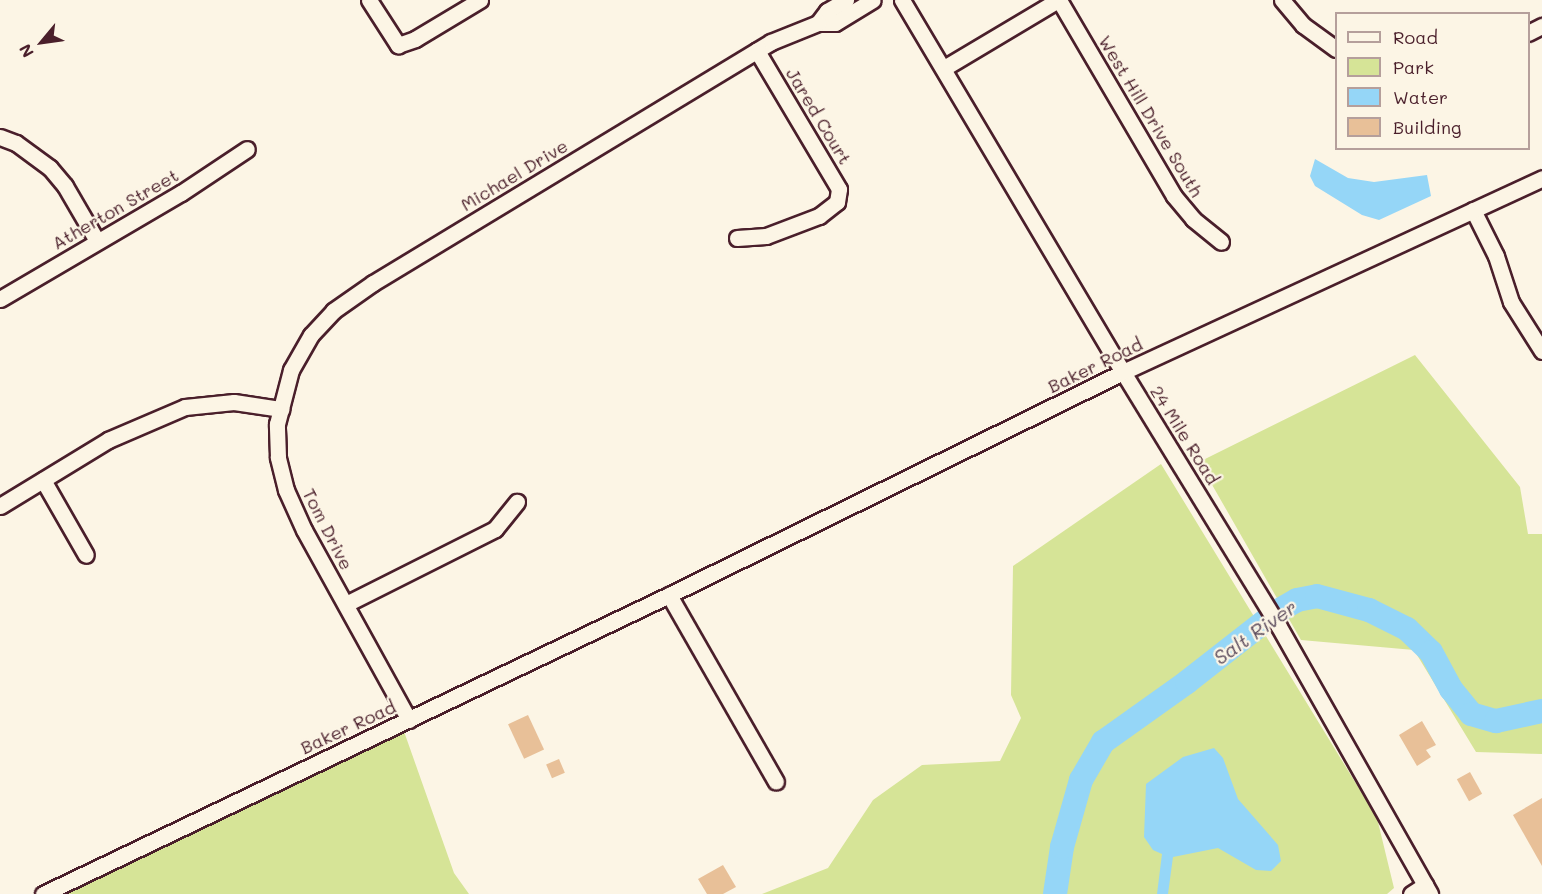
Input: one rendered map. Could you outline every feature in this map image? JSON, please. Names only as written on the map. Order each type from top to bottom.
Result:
[{"type":"street","points":[[369,0],[398,45],[415,39],[480,0]]},
{"type":"street","name":"Michael Drive","points":[[818,23],[827,11],[846,0]]},
{"type":"street","name":"Michael Drive","points":[[281,409],[291,370],[311,335],[333,311],[373,283],[771,42],[818,23],[835,23],[873,0]]},
{"type":"street","name":"24 Mile Road","points":[[902,0],[1123,372],[1278,624],[1427,890]]},
{"type":"street","points":[[944,68],[1058,0]]},
{"type":"street","name":"West Hill Drive South","points":[[1058,0],[1179,202],[1193,219],[1221,242]]},
{"type":"street","points":[[1282,0],[1303,25],[1335,48]]},
{"type":"street","name":"Jared Court","points":[[737,238],[766,236],[819,216],[837,202],[839,189],[757,51]]},
{"type":"street","points":[[0,138],[16,143],[50,168],[65,186],[97,241]]},
{"type":"street","name":"Atherton Street","points":[[0,299],[181,193],[247,149]]},
{"type":"street","name":"Baker Road","points":[[43,894],[669,595],[1123,372],[1542,178]]},
{"type":"street","points":[[1473,210],[1496,256],[1510,302],[1542,351]]},
{"type":"street","points":[[0,506],[108,440],[185,407],[234,402],[281,409]]},
{"type":"street","name":"Tom Drive","points":[[281,409],[277,424],[278,457],[286,490],[304,530],[409,720]]},
{"type":"street","points":[[43,480],[86,555]]},
{"type":"street","points":[[346,604],[495,529],[517,502]]},
{"type":"street","points":[[669,595],[776,782]]},
{"type":"street","points":[[1411,894],[1427,890]]},
{"type":"green space","points":[[1415,355],[1520,487],[1528,534],[1542,534],[1542,754],[1476,752],[1414,650],[1301,640],[1199,462]]},
{"type":"green space","points":[[1161,464],[1377,818],[1394,888],[1387,894],[762,894],[828,868],[873,800],[922,765],[1000,761],[1021,718],[1011,695],[1013,566]]},
{"type":"green space","points":[[401,723],[454,873],[469,894],[35,894]]},
{"type":"water","points":[[1315,159],[1348,178],[1374,182],[1427,175],[1431,196],[1379,220],[1362,215],[1315,186],[1310,176]]},
{"type":"water","points":[[1214,748],[1223,758],[1238,799],[1278,845],[1281,861],[1271,871],[1256,870],[1218,848],[1173,857],[1168,894],[1157,894],[1162,854],[1153,850],[1144,837],[1146,784],[1183,757]]},
{"type":"building","points":[[528,715],[544,749],[524,759],[508,724]]},
{"type":"building","points":[[1422,721],[1436,745],[1426,750],[1431,757],[1417,766],[1399,735]]},
{"type":"building","points":[[559,759],[565,773],[552,778],[546,764]]},
{"type":"building","points":[[1470,772],[1482,794],[1469,801],[1457,779]]},
{"type":"building","points":[[1542,798],[1542,866],[1513,815]]},
{"type":"building","points":[[723,865],[736,887],[723,894],[707,894],[698,879]]},
{"type":"waterway","name":"Salt River","points":[[1055,894],[1062,847],[1081,780],[1103,742],[1187,682],[1278,611],[1297,600],[1317,596],[1369,610],[1407,629],[1431,652],[1451,689],[1471,714],[1496,721],[1542,711]]}]
